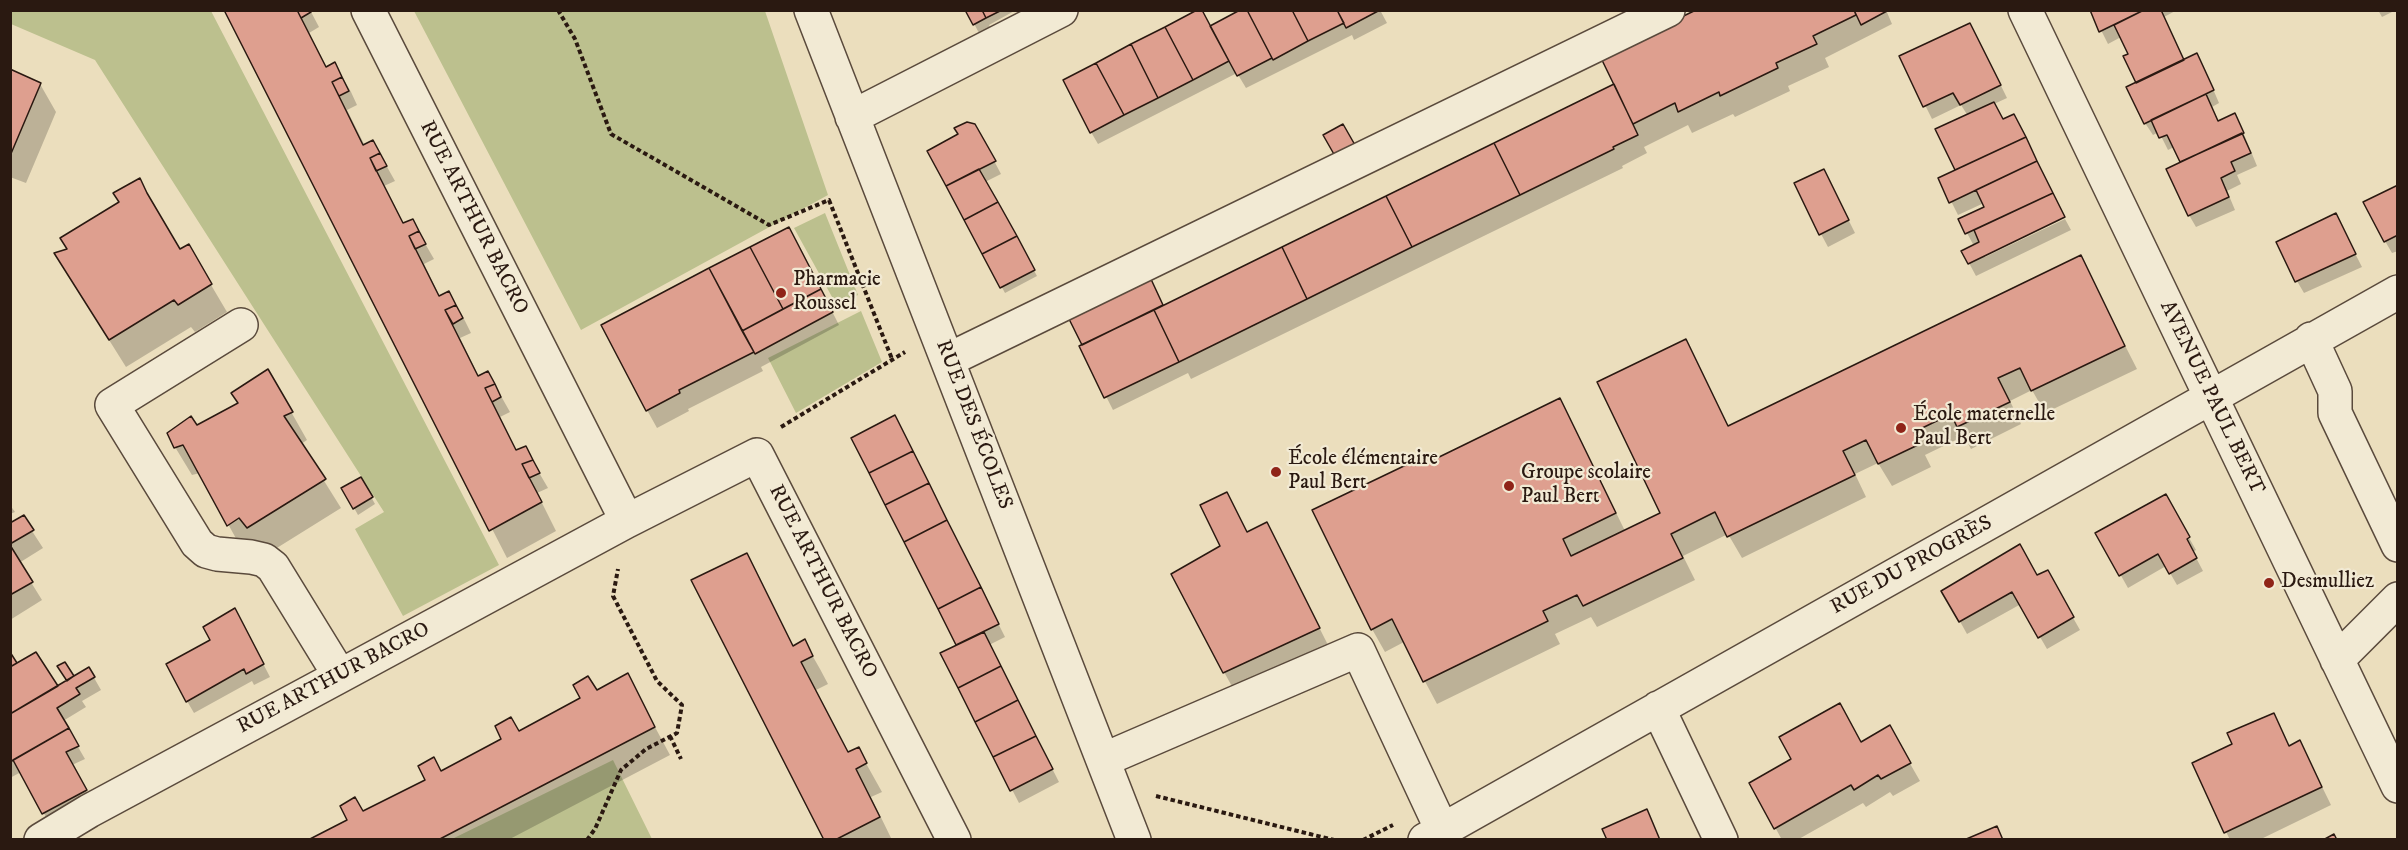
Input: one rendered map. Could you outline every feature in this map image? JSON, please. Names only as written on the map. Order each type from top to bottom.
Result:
[{"type":"street","name":"RUE ARTHUR BACRO","points":[[368,10],[627,522]]},
{"type":"street","name":"RUE DES ÉCOLES","points":[[811,10],[1134,840]]},
{"type":"street","points":[[852,117],[1061,10]]},
{"type":"street","points":[[942,347],[1668,10]]},
{"type":"street","name":"AVENUE PAUL BERT","points":[[2025,10],[2337,660],[2393,767]]},
{"type":"street","name":"RUE DU PROGRÈS","points":[[1434,835],[2397,292]]},
{"type":"street","points":[[241,326],[112,405],[197,543],[206,551],[217,555],[251,557],[264,560],[273,567],[340,676]]},
{"type":"street","points":[[2312,339],[2335,392],[2335,413],[2397,545]]},
{"type":"street","name":"RUE ARTHUR BACRO","points":[[41,840],[89,811],[340,676],[757,455],[954,840]]},
{"type":"street","points":[[2337,660],[2397,599]]},
{"type":"street","points":[[1103,760],[1358,650],[1434,835]]},
{"type":"street","points":[[1658,708],[1721,840]]},
{"type":"path","points":[[558,10],[575,39],[611,134],[769,225],[829,200],[892,359]]},
{"type":"path","points":[[771,433],[892,359],[942,347]]},
{"type":"path","points":[[587,840],[595,829],[621,770],[646,749],[677,733],[682,705],[657,681],[613,596],[627,522]]},
{"type":"path","points":[[670,736],[681,759]]},
{"type":"path","points":[[1121,806],[1150,795],[1334,840]]},
{"type":"green space","points":[[10,11],[211,11],[499,565],[403,616],[355,529],[384,512],[95,60],[11,24]]},
{"type":"green space","points":[[414,11],[765,11],[828,195],[581,330]]},
{"type":"green space","points":[[825,213],[858,295],[837,306],[794,228]]},
{"type":"green space","points":[[861,311],[882,362],[796,413],[768,358]]},
{"type":"green space","points":[[613,760],[652,839],[452,839]]},
{"type":"building","points":[[224,10],[297,10],[326,67],[335,62],[342,77],[332,82],[363,145],[373,140],[380,153],[370,158],[403,223],[413,219],[419,231],[409,236],[439,296],[449,291],[456,305],[445,310],[478,376],[488,371],[495,384],[485,388],[516,450],[526,446],[533,460],[522,464],[542,502],[489,531]]},
{"type":"building","points":[[297,10],[310,10],[311,12],[301,18]]},
{"type":"building","points":[[965,10],[982,10],[986,18],[973,25]]},
{"type":"building","points":[[982,10],[1000,10],[1000,11],[986,18]]},
{"type":"building","points":[[1197,10],[1202,10],[1229,61],[1193,80],[1165,27]]},
{"type":"building","points":[[1240,10],[1247,10],[1272,58],[1237,76],[1210,26]]},
{"type":"building","points":[[1247,10],[1292,10],[1308,41],[1273,60]]},
{"type":"building","points":[[1292,10],[1337,10],[1344,23],[1308,41]]},
{"type":"building","points":[[1337,10],[1380,10],[1346,28]]},
{"type":"building","points":[[1696,10],[1854,10],[1856,15],[1813,36],[1817,44],[1776,63],[1778,68],[1720,96],[1719,92],[1678,112],[1675,103],[1633,124],[1600,56]]},
{"type":"building","points":[[1854,10],[1886,10],[1887,11],[1861,25]]},
{"type":"building","points":[[2090,10],[2144,10],[2099,32]]},
{"type":"building","points":[[2144,10],[2161,10],[2184,60],[2136,83],[2123,56],[2128,54],[2114,25]]},
{"type":"building","points":[[1970,23],[2001,85],[1960,105],[1953,93],[1923,107],[1899,56]]},
{"type":"building","points":[[1165,27],[1193,80],[1158,98],[1131,44]]},
{"type":"building","points":[[1131,44],[1158,98],[1124,115],[1096,63]]},
{"type":"building","points":[[2197,53],[2214,90],[2144,124],[2126,87]]},
{"type":"building","points":[[1096,63],[1124,115],[1090,133],[1063,80]]},
{"type":"building","points":[[10,69],[41,83],[10,156]]},
{"type":"building","points":[[342,77],[349,91],[339,96],[332,82]]},
{"type":"building","points":[[1614,84],[1638,135],[1520,195],[1494,143]]},
{"type":"building","points":[[2206,94],[2218,121],[2235,113],[2244,133],[2180,162],[2167,135],[2159,138],[2151,120]]},
{"type":"building","points":[[1994,102],[2003,119],[2014,114],[2026,137],[1955,170],[1935,129]]},
{"type":"building","points":[[967,122],[975,124],[996,161],[946,186],[927,151],[958,134],[954,128]]},
{"type":"building","points":[[1343,124],[1355,145],[1335,156],[1323,135]]},
{"type":"building","points":[[2242,133],[2251,153],[2231,162],[2235,171],[2221,178],[2229,197],[2188,216],[2166,169]]},
{"type":"building","points":[[2026,137],[2037,161],[1949,203],[1938,178]]},
{"type":"building","points":[[1494,143],[1520,195],[1412,247],[1386,196]]},
{"type":"building","points":[[380,153],[387,166],[376,171],[370,158]]},
{"type":"building","points":[[2037,161],[2053,193],[1965,234],[1958,219],[1984,207],[1976,190]]},
{"type":"building","points":[[979,169],[998,202],[964,220],[946,186]]},
{"type":"building","points":[[1824,169],[1849,220],[1819,235],[1794,183]]},
{"type":"building","points":[[140,178],[180,249],[189,244],[212,284],[178,305],[174,300],[109,340],[54,253],[67,249],[60,238],[119,202],[113,193]]},
{"type":"building","points":[[2398,185],[2398,235],[2384,242],[2363,202]]},
{"type":"building","points":[[2053,193],[2065,217],[1968,264],[1961,251],[1979,242],[1974,230]]},
{"type":"building","points":[[1386,196],[1412,247],[1307,299],[1282,247]]},
{"type":"building","points":[[998,202],[1017,236],[982,254],[964,220]]},
{"type":"building","points":[[2336,213],[2356,254],[2295,282],[2276,242]]},
{"type":"building","points":[[789,227],[821,289],[783,309],[750,247]]},
{"type":"building","points":[[419,231],[426,244],[415,249],[409,236]]},
{"type":"building","points":[[1017,236],[1035,270],[1000,288],[982,254]]},
{"type":"building","points":[[750,247],[783,309],[742,331],[709,268]]},
{"type":"building","points":[[1282,247],[1307,299],[1179,362],[1154,310]]},
{"type":"building","points":[[2081,255],[2125,346],[2031,391],[2020,368],[1998,378],[2010,402],[1957,427],[1951,414],[1914,432],[1920,444],[1878,464],[1866,440],[1843,451],[1855,475],[1727,537],[1715,512],[1671,534],[1683,558],[1583,606],[1577,595],[1543,611],[1548,621],[1423,682],[1392,619],[1371,630],[1312,510],[1429,454],[1433,460],[1560,398],[1616,513],[1563,539],[1571,556],[1660,513],[1597,382],[1686,339],[1728,426]]},
{"type":"building","points":[[709,268],[754,352],[679,390],[680,393],[646,411],[601,325]]},
{"type":"building","points":[[1150,277],[1163,305],[1082,345],[1069,319]]},
{"type":"building","points":[[821,289],[833,312],[755,354],[742,331]]},
{"type":"building","points":[[456,305],[463,318],[453,324],[445,310]]},
{"type":"building","points":[[1154,310],[1179,362],[1104,398],[1079,346]]},
{"type":"building","points":[[268,369],[293,412],[284,416],[326,479],[247,528],[239,518],[227,526],[183,445],[174,448],[167,433],[191,416],[197,425],[238,403],[231,393]]},
{"type":"building","points":[[495,384],[501,397],[492,402],[485,388]]},
{"type":"building","points":[[895,415],[913,451],[869,473],[851,438]]},
{"type":"building","points":[[913,451],[929,483],[885,505],[869,473]]},
{"type":"building","points":[[533,460],[540,473],[529,478],[522,464]]},
{"type":"building","points":[[361,477],[373,497],[353,509],[341,488]]},
{"type":"building","points":[[929,483],[947,520],[904,542],[885,505]]},
{"type":"building","points":[[1227,492],[1247,532],[1267,522],[1320,628],[1223,673],[1171,574],[1220,546],[1200,505]]},
{"type":"building","points":[[2166,494],[2190,537],[2187,539],[2197,558],[2169,574],[2158,554],[2119,576],[2095,533]]},
{"type":"building","points":[[24,515],[34,530],[10,544],[10,523]]},
{"type":"building","points":[[947,520],[981,587],[938,609],[904,542]]},
{"type":"building","points":[[2020,544],[2037,575],[2048,570],[2074,617],[2038,638],[2012,592],[1959,622],[1941,591]]},
{"type":"building","points":[[10,545],[33,582],[10,595]]},
{"type":"building","points":[[747,553],[793,646],[805,639],[813,656],[801,662],[848,752],[859,747],[867,763],[856,769],[880,817],[835,840],[824,840],[691,580]]},
{"type":"building","points":[[981,587],[999,624],[956,645],[938,609]]},
{"type":"building","points":[[235,608],[264,664],[246,674],[244,669],[186,702],[166,664],[210,640],[203,627]]},
{"type":"building","points":[[984,632],[1001,666],[958,688],[940,653]]},
{"type":"building","points":[[10,652],[17,663],[10,667]]},
{"type":"building","points":[[36,652],[58,686],[10,714],[10,667]]},
{"type":"building","points":[[65,662],[74,676],[67,681],[57,666]]},
{"type":"building","points":[[1001,666],[1018,700],[975,722],[958,688]]},
{"type":"building","points":[[89,667],[95,677],[76,688],[80,694],[57,708],[69,728],[10,762],[10,714]]},
{"type":"building","points":[[628,673],[655,727],[438,840],[308,840],[347,820],[340,806],[355,797],[363,811],[425,780],[418,766],[434,757],[441,771],[501,739],[495,726],[511,717],[519,731],[580,698],[573,685],[588,676],[597,690]]},
{"type":"building","points":[[1018,700],[1036,736],[993,757],[975,722]]},
{"type":"building","points":[[1840,703],[1861,742],[1890,725],[1911,763],[1881,779],[1878,775],[1854,790],[1851,785],[1774,829],[1749,783],[1791,759],[1779,737]]},
{"type":"building","points":[[2274,713],[2289,746],[2300,740],[2322,787],[2224,833],[2192,763],[2232,744],[2227,733]]},
{"type":"building","points":[[69,728],[79,746],[66,752],[87,790],[42,814],[13,760]]},
{"type":"building","points":[[1036,736],[1053,769],[1010,791],[993,757]]},
{"type":"building","points":[[1647,809],[1660,840],[1607,840],[1602,829]]},
{"type":"building","points":[[1997,826],[2003,840],[1964,840]]},
{"type":"building","points":[[2334,834],[2337,840],[2323,840]]},
{"type":"place","name":"Pharmacie Roussel","points":[[781,293]]},
{"type":"place","name":"École maternelle Paul Bert","points":[[1901,428]]},
{"type":"place","name":"École élémentaire Paul Bert","points":[[1276,472]]},
{"type":"place","name":"Groupe scolaire Paul Bert","points":[[1509,486]]},
{"type":"place","name":"Desmulliez","points":[[2269,583]]}]
